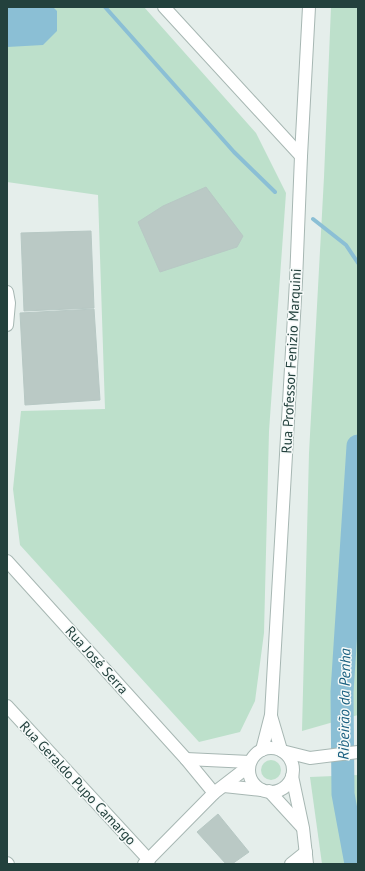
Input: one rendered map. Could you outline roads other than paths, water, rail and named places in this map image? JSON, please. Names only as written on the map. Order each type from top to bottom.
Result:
[{"type":"street","points":[[164,7],[301,156]]},
{"type":"street","name":"Rua Professor Fenizio Marquini","points":[[271,715],[296,281],[309,7]]},
{"type":"street","points":[[7,292],[9,303],[7,326]]},
{"type":"street","name":"Rua José Serra","points":[[7,561],[186,759],[219,790]]},
{"type":"street","name":"Rua Geraldo Pupo Camargo","points":[[7,706],[147,862]]},
{"type":"street","points":[[262,750],[271,715]]},
{"type":"street","points":[[271,715],[282,751],[288,756],[303,828],[307,858],[291,864]]},
{"type":"street","points":[[147,862],[219,790],[250,764],[256,754],[262,750],[268,748],[314,758],[356,753]]},
{"type":"street","points":[[219,790],[266,791],[283,788],[292,773],[314,758]]},
{"type":"street","points":[[186,759],[250,764]]},
{"type":"street","points":[[250,764],[252,780],[266,791],[303,828]]},
{"type":"water","points":[[7,7],[53,7],[57,11],[57,31],[43,45],[7,47]]},
{"type":"waterway","points":[[105,7],[234,152],[275,192]]},
{"type":"waterway","points":[[313,219],[346,245],[358,263]]},
{"type":"waterway","name":"Ribeirão da Penha","points":[[356,864],[343,794],[342,692],[358,446]]}]
